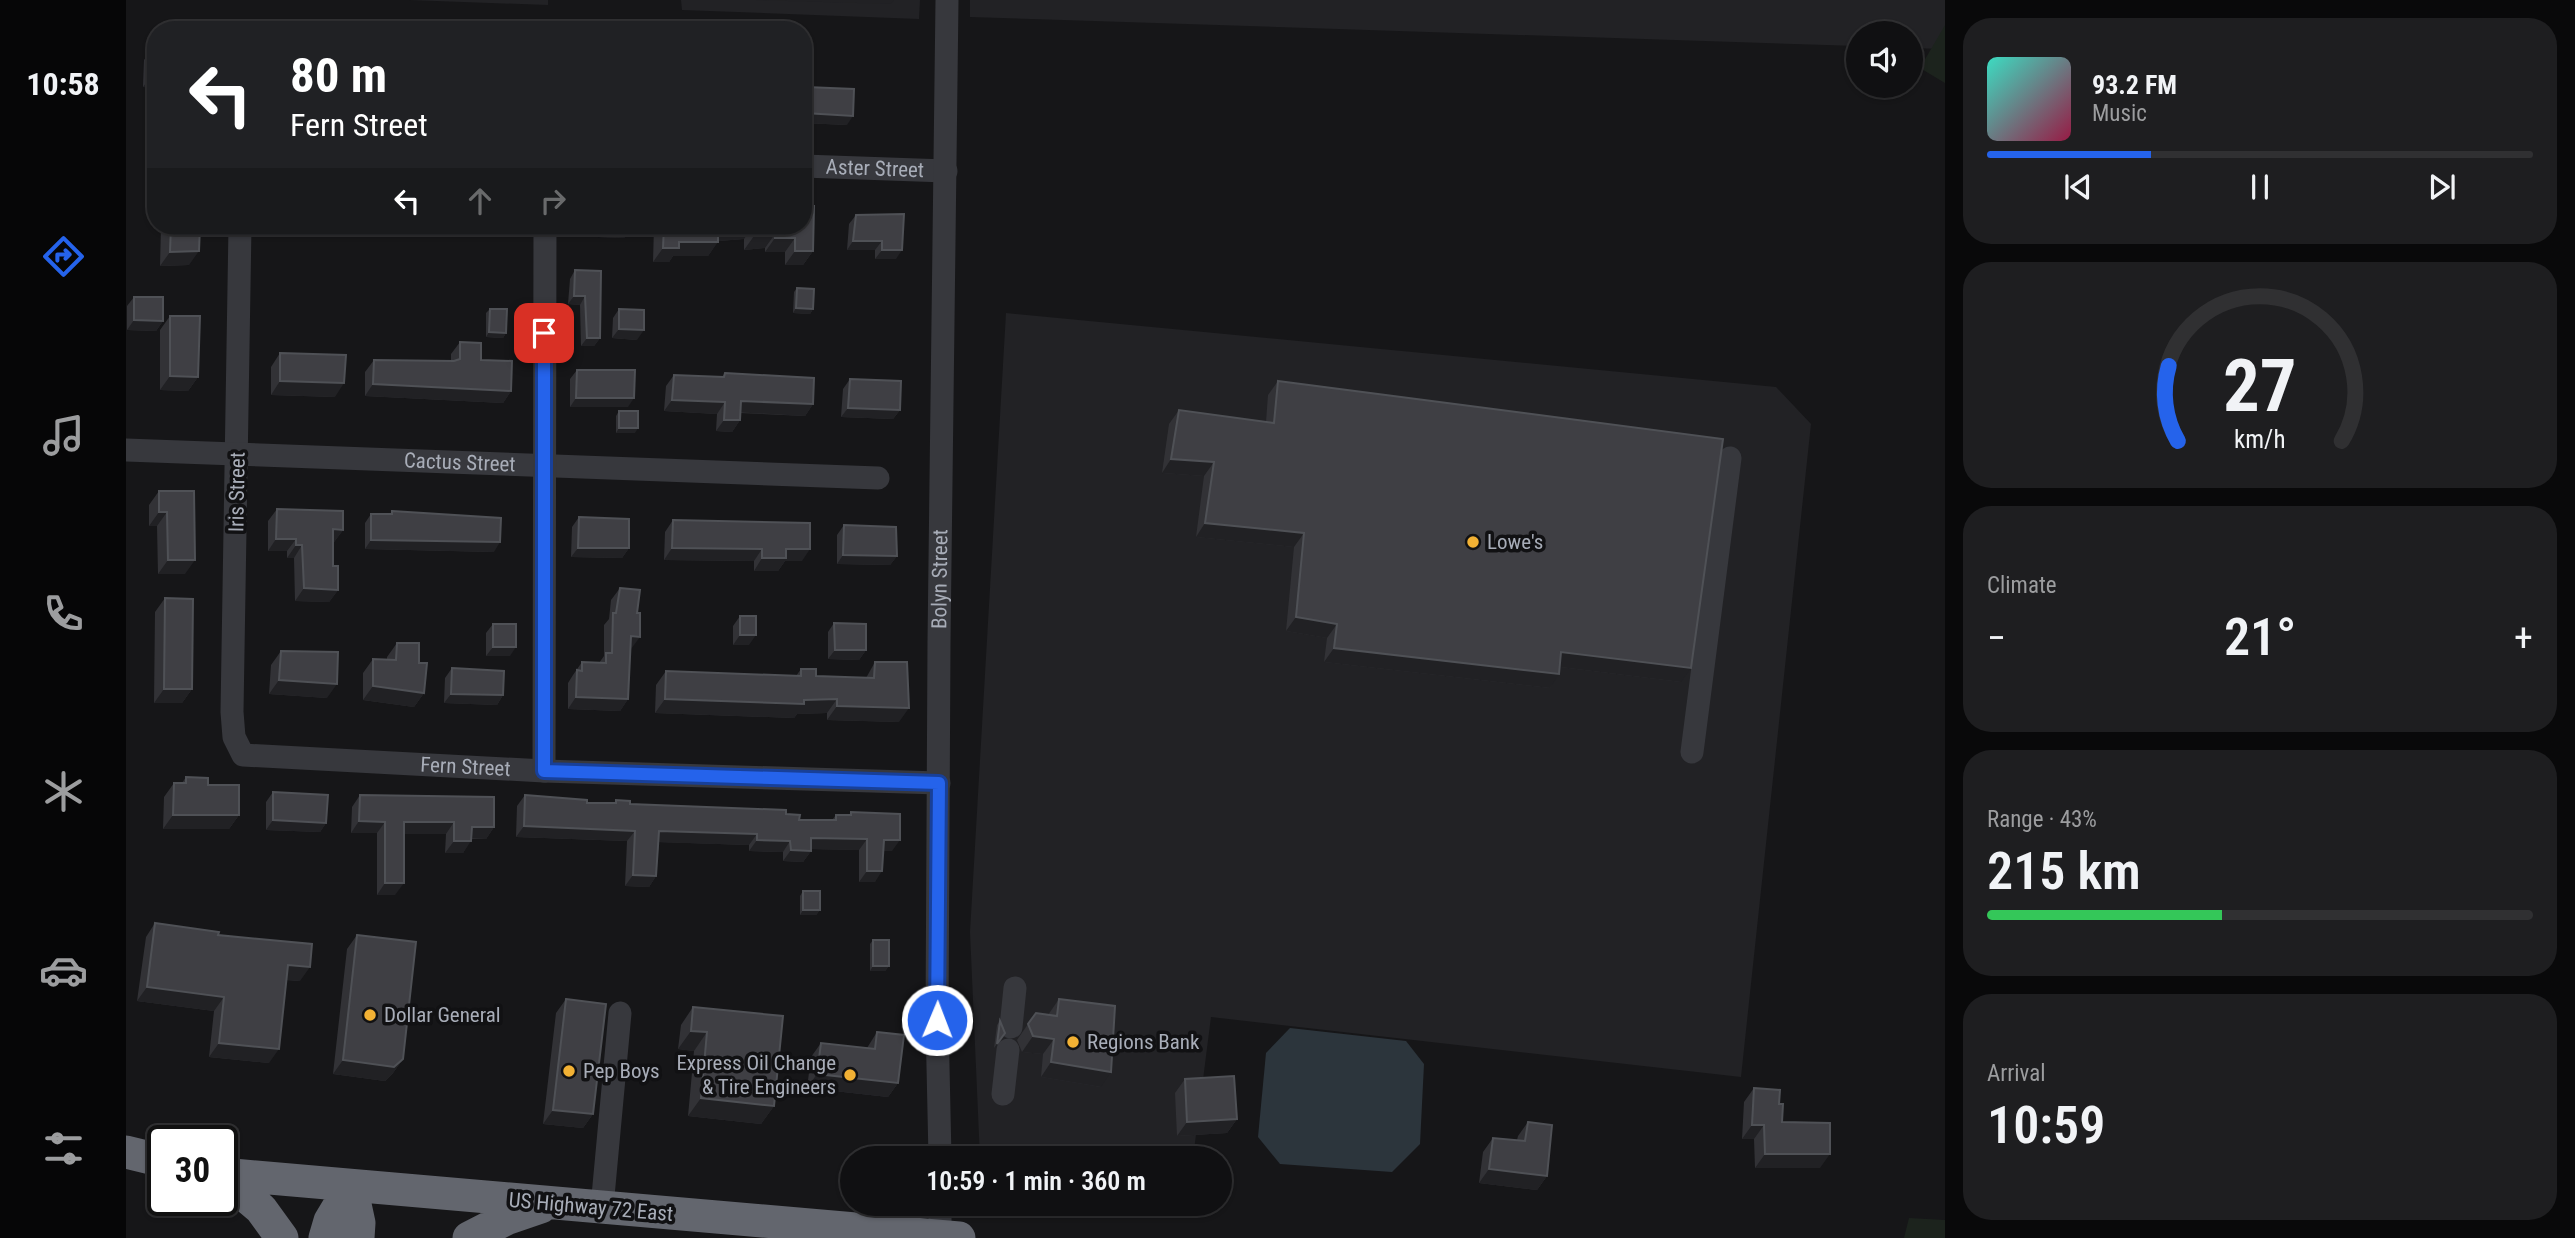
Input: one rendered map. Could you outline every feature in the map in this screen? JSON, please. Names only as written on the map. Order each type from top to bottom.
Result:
[{"type":"highway","points":[[126,1152],[147,1157]]},
{"type":"highway","name":"US Highway 72 East","points":[[238,1176],[946,1238]]},
{"type":"highway","points":[[325,1238],[330,1221],[351,1186]]},
{"type":"highway","points":[[351,1186],[359,1223],[358,1238]]},
{"type":"highway","points":[[238,1189],[261,1209],[282,1238]]},
{"type":"highway","points":[[469,1238],[506,1219],[551,1204]]},
{"type":"street","name":"Bolyn Street","points":[[940,1146],[937,1020],[947,0]]},
{"type":"street","name":"Aster Street","points":[[812,166],[946,171]]},
{"type":"street","name":"Iris Street","points":[[240,235],[232,712],[234,737],[243,755]]},
{"type":"street","points":[[544,235],[544,771]]},
{"type":"street","name":"Cactus Street","points":[[126,450],[544,468],[878,478]]},
{"type":"street","points":[[1692,752],[1730,458]]},
{"type":"street","name":"Fern Street","points":[[243,755],[544,771],[939,783]]},
{"type":"street","points":[[1003,1094],[1015,988]]},
{"type":"street","points":[[602,1207],[620,1013]]},
{"type":"street","points":[[942,1216],[946,1238]]},
{"type":"shaded area","points":[[409,0],[548,0],[548,5]]},
{"type":"shaded area","points":[[681,0],[920,0],[919,19],[682,10]]},
{"type":"shaded area","points":[[970,0],[1945,0],[1945,49],[1923,48],[1923,21],[1846,21],[1846,46],[970,17]]},
{"type":"shaded area","points":[[1945,25],[1945,83],[1923,70],[1923,63]]},
{"type":"shaded area","points":[[1006,313],[1776,387],[1811,424],[1741,1077],[1211,1017],[1195,1146],[979,1146],[970,932]]},
{"type":"shaded area","points":[[1290,1028],[1406,1041],[1424,1064],[1420,1144],[1392,1172],[1280,1164],[1258,1137],[1266,1053]]},
{"type":"shaded area","points":[[1909,1218],[1945,1220],[1945,1238],[1904,1238]]},
{"type":"building","points":[[812,87],[854,89],[853,116],[812,113]]},
{"type":"building","points":[[814,206],[813,251],[795,251],[795,238],[775,238],[775,235],[812,235]]},
{"type":"building","points":[[904,214],[902,250],[882,250],[882,241],[853,241],[856,215]]},
{"type":"building","points":[[171,235],[200,235],[199,251],[170,252]]},
{"type":"building","points":[[664,235],[718,235],[718,242],[679,242],[679,248],[663,248]]},
{"type":"building","points":[[575,270],[601,271],[600,338],[587,338],[585,296],[574,296]]},
{"type":"building","points":[[797,288],[814,289],[813,309],[796,308]]},
{"type":"building","points":[[134,297],[163,297],[163,321],[134,320]]},
{"type":"building","points":[[490,309],[507,309],[506,333],[489,332]]},
{"type":"building","points":[[619,309],[644,310],[644,330],[619,329]]},
{"type":"building","points":[[170,316],[200,316],[198,377],[170,376]]},
{"type":"building","points":[[460,342],[481,343],[481,360],[512,361],[511,391],[373,384],[374,360],[454,361],[460,359]]},
{"type":"building","points":[[280,353],[346,355],[344,383],[280,381]]},
{"type":"building","points":[[577,370],[635,370],[634,398],[576,398]]},
{"type":"building","points":[[725,373],[814,378],[813,404],[741,401],[740,420],[724,420],[725,402],[672,400],[674,375],[724,377]]},
{"type":"building","points":[[850,379],[901,381],[900,410],[848,408]]},
{"type":"building","name":"Lowe's","points":[[1278,381],[1723,439],[1691,668],[1561,652],[1559,674],[1334,648],[1337,624],[1296,617],[1304,533],[1205,523],[1214,462],[1171,459],[1179,410],[1274,423]]},
{"type":"building","points":[[619,411],[638,411],[638,428],[619,428]]},
{"type":"building","points":[[159,491],[194,491],[195,560],[168,560],[167,512],[159,512]]},
{"type":"building","points":[[277,509],[343,511],[343,530],[333,529],[333,566],[338,566],[338,590],[304,588],[302,545],[296,545],[296,539],[276,539]]},
{"type":"building","points":[[392,511],[501,518],[500,542],[371,540],[371,514],[392,514]]},
{"type":"building","points":[[579,517],[629,519],[629,548],[578,548]]},
{"type":"building","points":[[673,520],[810,523],[810,549],[786,549],[786,558],[762,558],[762,549],[672,548]]},
{"type":"building","points":[[844,525],[896,527],[897,556],[843,555]]},
{"type":"building","points":[[620,588],[640,590],[637,613],[640,613],[640,637],[631,636],[628,699],[576,697],[577,670],[582,671],[582,662],[606,663],[606,653],[612,653],[613,613],[616,613]]},
{"type":"building","points":[[165,598],[193,599],[192,689],[164,689]]},
{"type":"building","points":[[740,616],[756,616],[756,635],[740,635]]},
{"type":"building","points":[[834,623],[866,624],[866,650],[835,650]]},
{"type":"building","points":[[493,624],[516,624],[516,647],[493,647]]},
{"type":"building","points":[[397,643],[419,643],[419,663],[427,663],[424,693],[373,686],[373,659],[396,660]]},
{"type":"building","points":[[281,651],[338,652],[337,684],[279,680]]},
{"type":"building","points":[[875,662],[907,662],[909,708],[837,706],[837,699],[804,700],[804,704],[665,699],[666,671],[801,676],[801,669],[816,669],[816,676],[874,678]]},
{"type":"building","points":[[452,668],[504,671],[503,695],[451,694]]},
{"type":"building","points":[[186,777],[208,778],[208,785],[239,785],[239,815],[173,815],[174,783],[186,783]]},
{"type":"building","points":[[273,792],[328,795],[326,823],[273,820]]},
{"type":"building","points":[[360,795],[494,797],[494,827],[472,827],[471,841],[454,841],[454,822],[404,822],[404,883],[385,883],[385,822],[359,821]]},
{"type":"building","points":[[525,795],[587,800],[587,803],[616,803],[616,800],[630,801],[630,804],[786,810],[786,814],[800,815],[799,820],[836,820],[836,815],[851,815],[851,812],[900,814],[900,840],[884,840],[882,871],[867,871],[867,839],[811,838],[811,851],[791,850],[790,841],[757,840],[757,834],[659,831],[656,876],[633,875],[635,831],[524,826]]},
{"type":"building","points":[[803,891],[820,891],[820,910],[803,910]]},
{"type":"building","points":[[155,923],[219,932],[218,935],[312,944],[310,967],[288,965],[279,1049],[219,1043],[224,997],[147,987]]},
{"type":"building","name":"Dollar General","points":[[357,935],[416,942],[403,1059],[394,1067],[343,1060]]},
{"type":"building","points":[[873,940],[889,940],[889,966],[873,966]]},
{"type":"building","name":"Pep Boys","points":[[566,999],[606,1004],[593,1114],[553,1110]]},
{"type":"building","points":[[1059,999],[1115,1006],[1111,1072],[1051,1062],[1054,1039],[1033,1036],[1028,1024],[1036,1013],[1057,1016]]},
{"type":"building","points":[[693,1007],[783,1016],[774,1106],[701,1098],[707,1032],[691,1031]]},
{"type":"building","points":[[1000,1021],[1005,1033],[997,1044]]},
{"type":"building","points":[[877,1032],[904,1035],[898,1083],[817,1074],[821,1043],[875,1049]]},
{"type":"building","points":[[1234,1076],[1237,1119],[1187,1122],[1185,1079]]},
{"type":"building","points":[[1754,1088],[1780,1090],[1779,1104],[1783,1104],[1782,1122],[1830,1123],[1830,1154],[1765,1154],[1764,1125],[1752,1125]]},
{"type":"building","points":[[1528,1122],[1552,1125],[1547,1176],[1489,1169],[1493,1138],[1525,1141]]},
{"type":"place","name":"Lowe's","points":[[1473,542]]},
{"type":"place","name":"Dollar General","points":[[370,1015]]},
{"type":"place","name":"Regions Bank","points":[[1073,1042]]},
{"type":"place","name":"Pep Boys","points":[[569,1071]]},
{"type":"place","name":"Express Oil Change & Tire Engineers","points":[[850,1075]]},
{"type":"route","points":[[544,333],[544,771],[939,783],[937,1020]]}]
